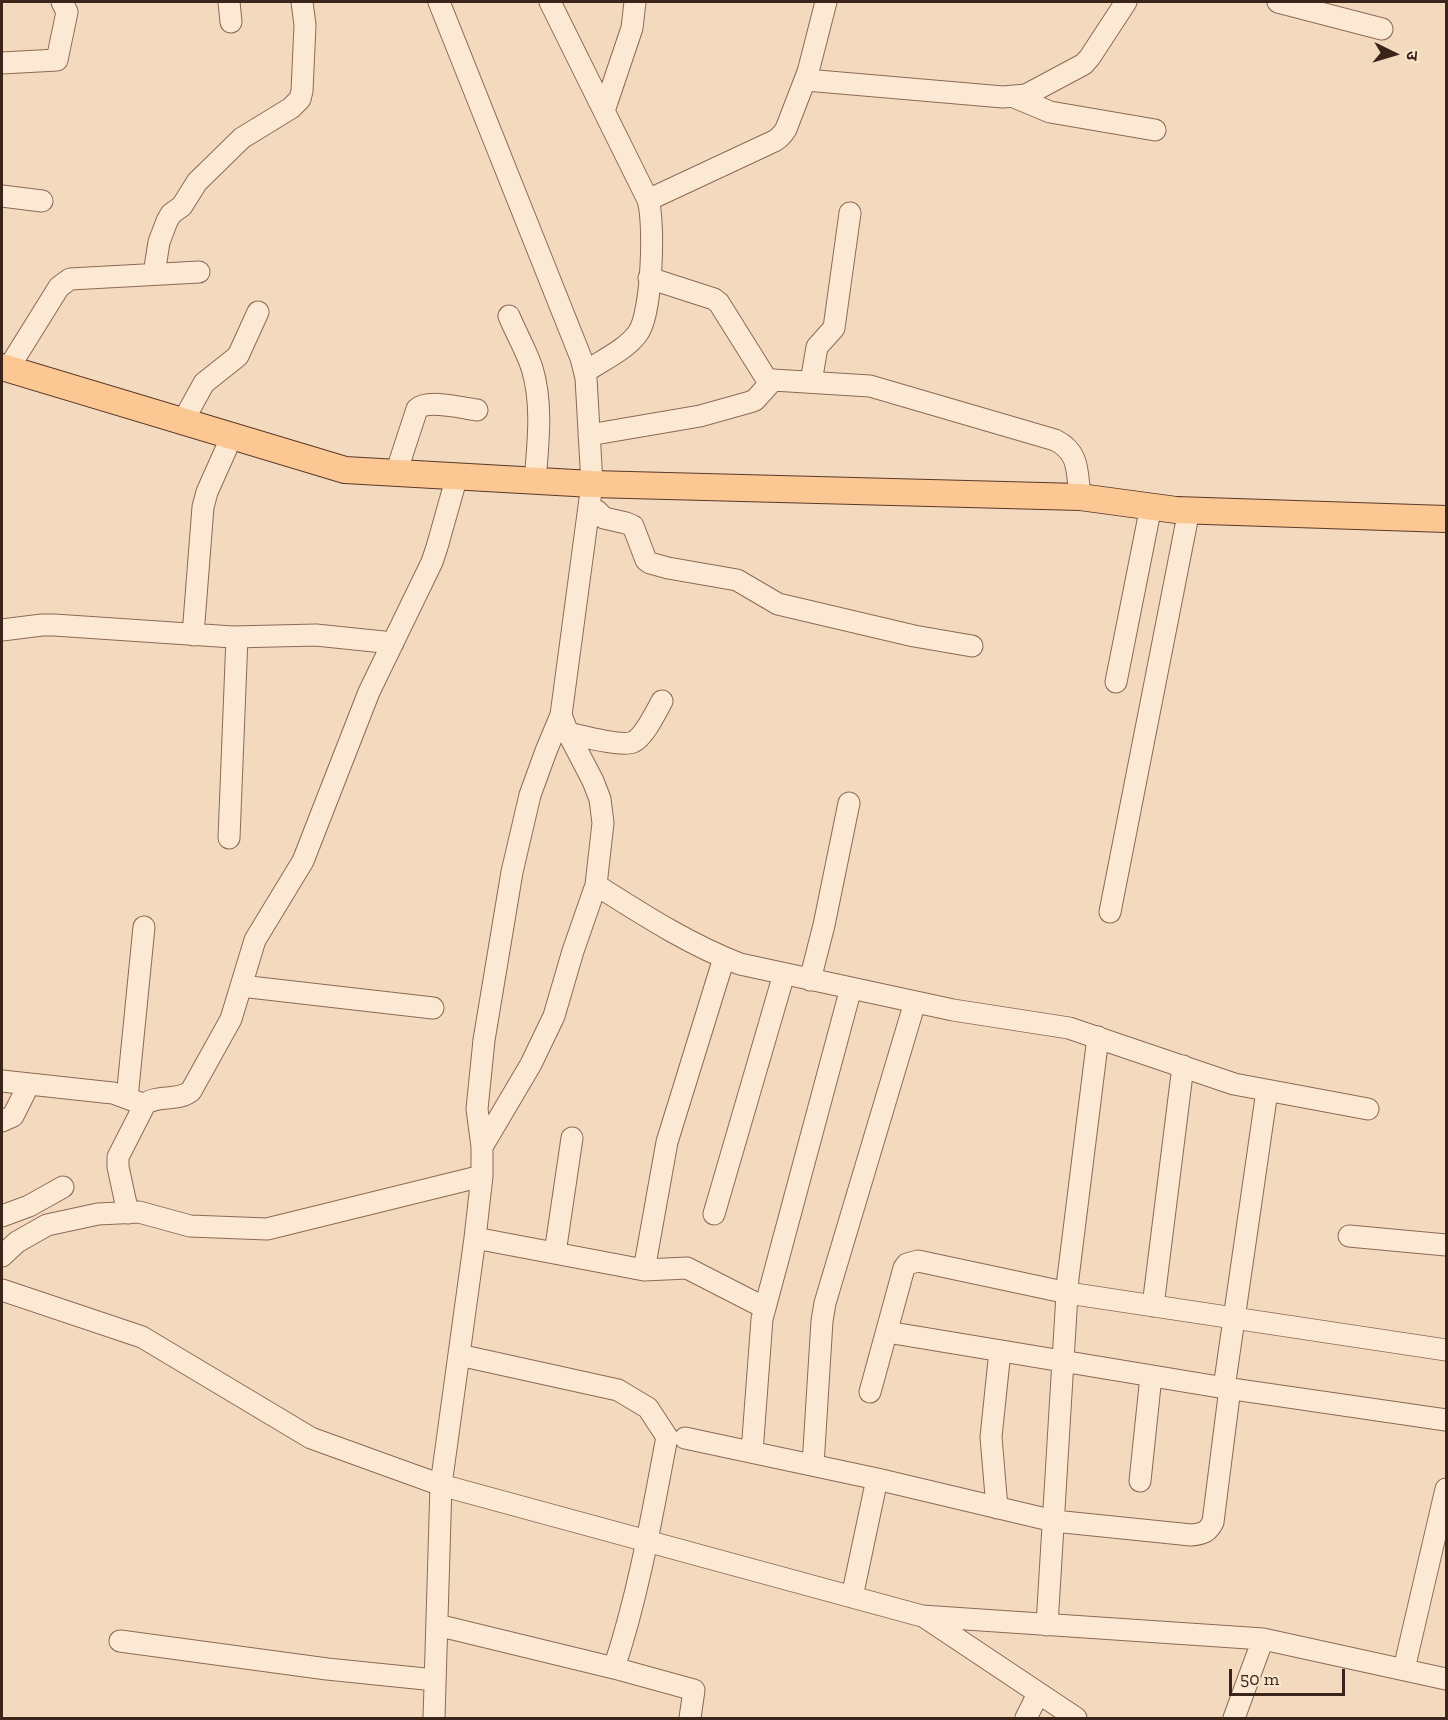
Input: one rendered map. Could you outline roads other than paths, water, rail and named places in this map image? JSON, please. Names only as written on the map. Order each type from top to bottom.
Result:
[{"type":"main road","points":[[5,368],[345,470],[535,481],[590,496],[1080,497],[1189,510],[1446,519]]},
{"type":"street","points":[[2,63],[57,60],[67,12],[62,2]]},
{"type":"street","points":[[154,274],[159,242],[167,221],[171,214],[182,206],[197,182],[242,138],[291,108],[300,99],[305,25],[302,2]]},
{"type":"street","points":[[439,2],[577,346],[585,372],[590,496],[565,724],[546,751],[530,795],[512,872],[484,1040],[477,1109],[482,1147],[482,1176],[441,1485],[435,1680],[441,1717]]},
{"type":"street","points":[[550,2],[648,200],[652,220],[648,302],[644,321],[638,333],[627,344],[585,372]]},
{"type":"street","points":[[604,111],[632,28],[635,2]]},
{"type":"street","points":[[648,200],[777,140],[786,129],[806,80],[826,2]]},
{"type":"street","points":[[806,80],[1014,97],[1026,95],[1084,64],[1126,2]]},
{"type":"street","points":[[1278,2],[1382,29]]},
{"type":"street","points":[[1014,97],[1050,112],[1155,130]]},
{"type":"street","points":[[2,196],[42,201]]},
{"type":"street","points":[[811,382],[817,347],[834,328],[850,213]]},
{"type":"street","points":[[5,368],[64,282],[77,278],[199,272]]},
{"type":"street","points":[[649,278],[714,298],[769,383]]},
{"type":"street","points":[[183,421],[204,383],[238,356],[258,312]]},
{"type":"street","points":[[509,316],[532,369],[536,394],[540,423],[535,481]]},
{"type":"street","points":[[589,435],[692,418],[750,402],[755,400],[769,383],[778,379],[877,387],[1066,445],[1076,461],[1080,497]]},
{"type":"street","points":[[396,473],[417,409],[422,405],[432,404],[477,410]]},
{"type":"street","points":[[193,634],[203,507],[207,492],[232,436]]},
{"type":"street","points":[[2,1081],[103,1092],[136,1101],[181,1096],[191,1091],[228,1027],[255,940],[303,861],[369,692],[432,562],[457,476]]},
{"type":"street","points":[[590,496],[597,511],[604,518],[633,526],[646,560],[650,563],[737,580],[778,604],[914,636],[972,646]]},
{"type":"street","points":[[1116,682],[1151,507]]},
{"type":"street","points":[[1110,912],[1189,510]]},
{"type":"street","points":[[2,630],[54,625],[237,637],[316,635],[393,643]]},
{"type":"street","points":[[230,838],[237,637]]},
{"type":"street","points":[[565,724],[623,744],[633,742],[642,735],[662,701]]},
{"type":"street","points":[[482,1147],[531,1064],[554,1016],[596,885],[603,823],[600,799],[565,724]]},
{"type":"street","points":[[810,980],[824,925],[849,803]]},
{"type":"street","points":[[596,885],[663,927],[740,964],[964,1012],[1052,1025],[1098,1037],[1234,1084],[1368,1109]]},
{"type":"street","points":[[128,1213],[118,1167],[118,1156],[136,1101],[144,927]]},
{"type":"street","points":[[644,1270],[665,1149],[724,958]]},
{"type":"street","points":[[714,1214],[784,974]]},
{"type":"street","points":[[241,986],[433,1008]]},
{"type":"street","points":[[752,1452],[760,1337],[765,1308],[851,988]]},
{"type":"street","points":[[813,1466],[825,1303],[915,1002]]},
{"type":"street","points":[[1047,1624],[1070,1266],[1098,1037]]},
{"type":"street","points":[[1153,1306],[1183,1066]]},
{"type":"street","points":[[2,1121],[13,1116],[29,1084]]},
{"type":"street","points":[[685,1438],[877,1479],[1054,1521],[1191,1535],[1202,1534],[1209,1530],[1213,1522],[1234,1318],[1267,1091]]},
{"type":"street","points":[[555,1253],[572,1138]]},
{"type":"street","points":[[2,1256],[17,1242],[47,1225],[98,1214],[139,1212],[190,1226],[267,1229],[482,1176]]},
{"type":"street","points":[[2,1216],[29,1206],[63,1187]]},
{"type":"street","points":[[1349,1236],[1446,1245]]},
{"type":"street","points":[[475,1238],[644,1270],[687,1268],[765,1308]]},
{"type":"street","points":[[870,1392],[904,1268],[912,1261],[1068,1293],[1446,1350]]},
{"type":"street","points":[[2,1290],[142,1337],[311,1438],[441,1485],[922,1616],[1263,1639],[1446,1679]]},
{"type":"street","points":[[886,1332],[1227,1388],[1446,1420]]},
{"type":"street","points":[[997,1508],[992,1437],[1000,1351]]},
{"type":"street","points":[[459,1355],[618,1390],[648,1408],[668,1437],[626,1631],[614,1668]]},
{"type":"street","points":[[1140,1481],[1151,1376]]},
{"type":"street","points":[[852,1597],[877,1479]]},
{"type":"street","points":[[1404,1670],[1446,1489]]},
{"type":"street","points":[[922,1616],[1076,1719]]},
{"type":"street","points":[[437,1625],[694,1690],[690,1719]]},
{"type":"street","points":[[1234,1719],[1263,1639]]},
{"type":"street","points":[[120,1641],[327,1669],[435,1680]]},
{"type":"street","points":[[1026,1719],[1038,1694]]}]
